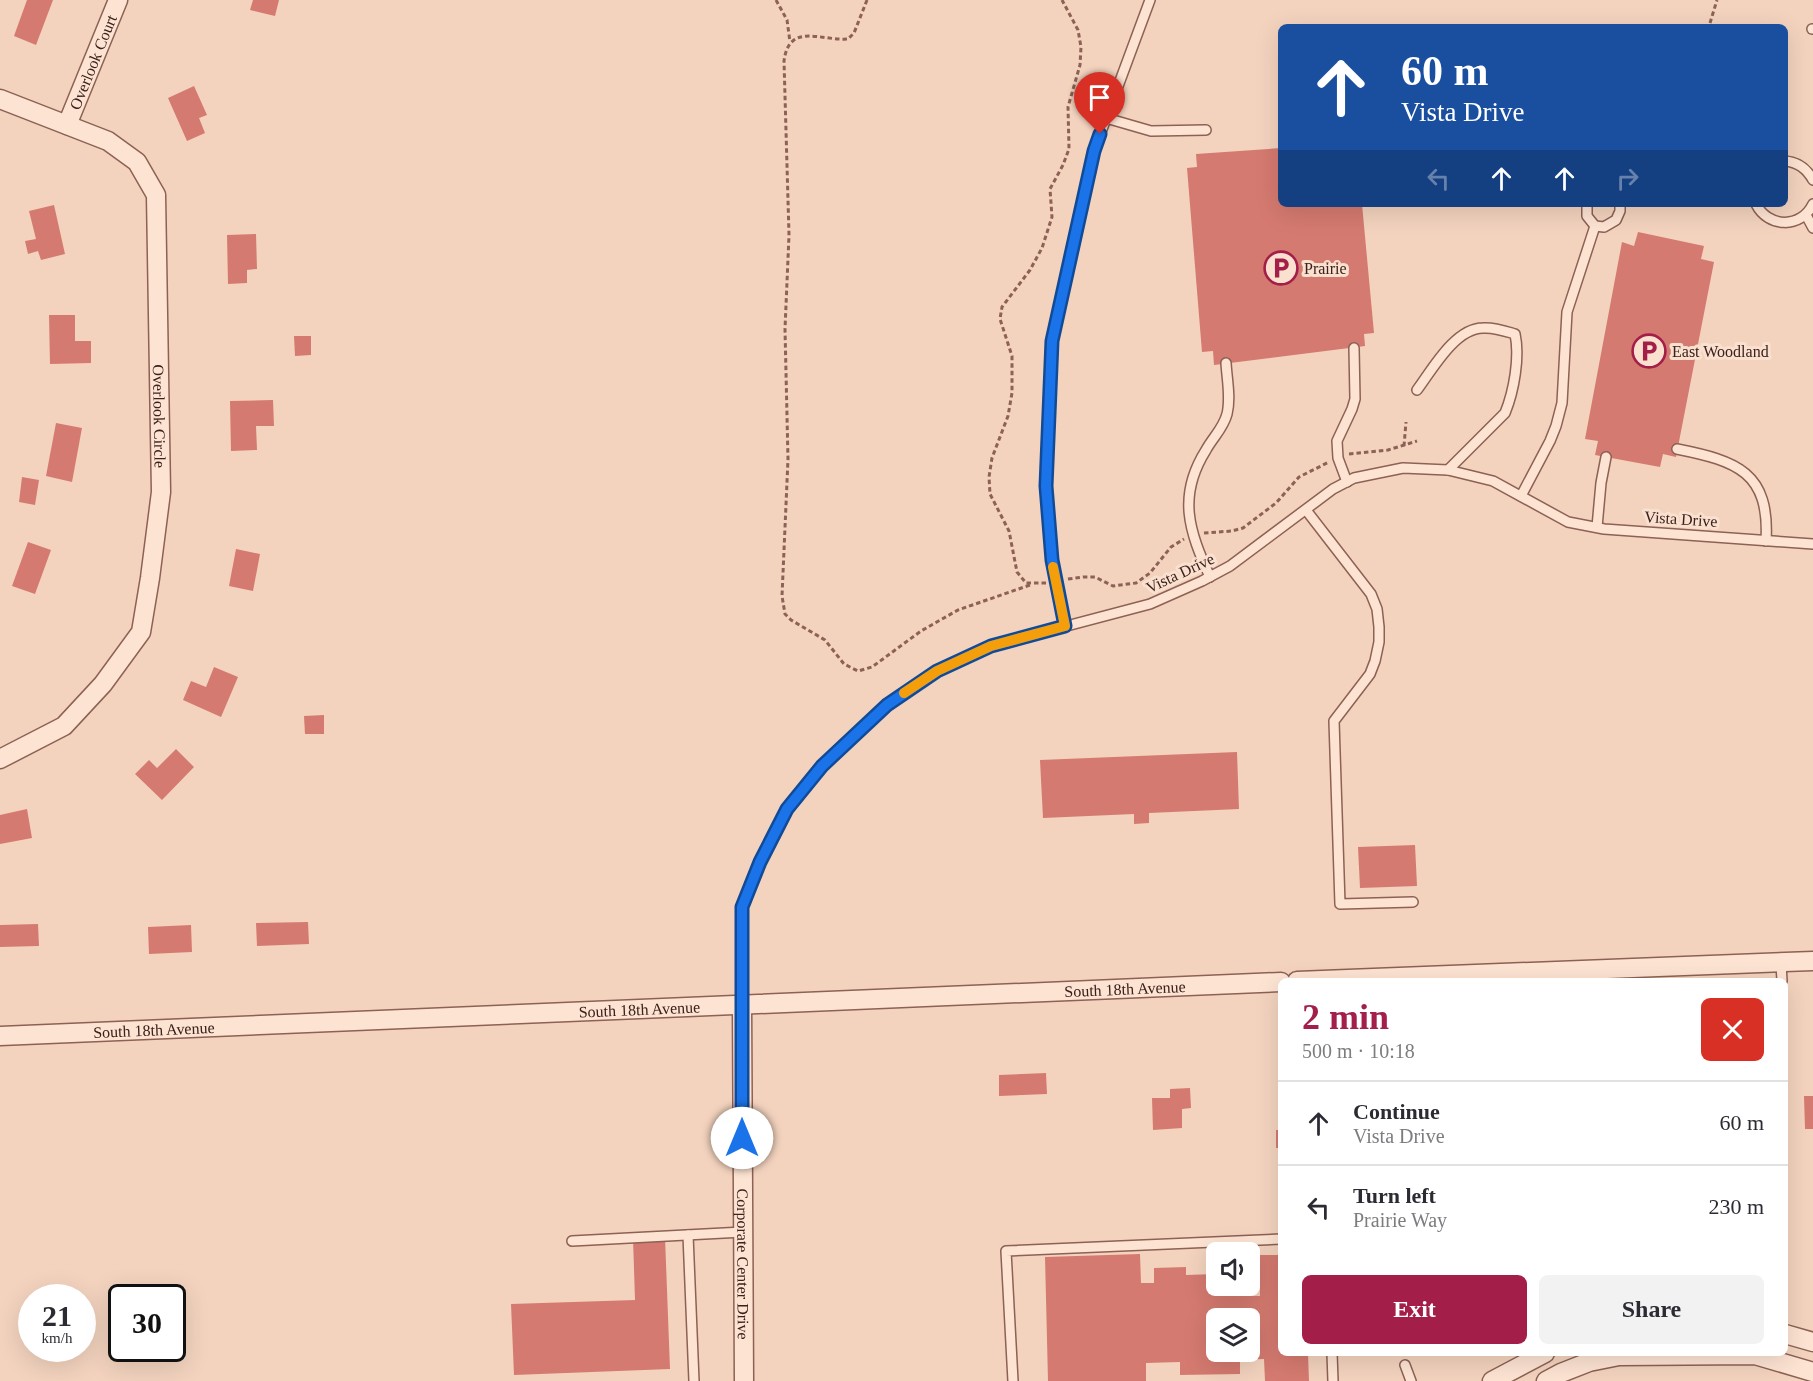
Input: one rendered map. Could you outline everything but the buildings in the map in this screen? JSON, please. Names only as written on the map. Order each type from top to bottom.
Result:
[{"type":"street","name":"Overlook Court","points":[[67,125],[118,0]]},
{"type":"street","name":"Overlook Circle","points":[[0,99],[108,141],[137,162],[156,195],[161,492],[141,632],[103,684],[64,726],[0,759]]},
{"type":"street","points":[[1454,978],[1782,972],[1813,961]]},
{"type":"street","name":"South 18th Avenue","points":[[0,1036],[1278,982]]},
{"type":"street","name":"Corporate Center Drive","points":[[742,1003],[744,1381]]},
{"type":"street","points":[[1788,1335],[1813,1342]]},
{"type":"street","points":[[1492,1381],[1539,1356]]},
{"type":"street","points":[[1546,1381],[1589,1362],[1619,1356]]},
{"type":"street","points":[[1761,1356],[1813,1372]]},
{"type":"lane","points":[[1065,626],[1052,560],[1046,486],[1052,341],[1094,151],[1150,0]]},
{"type":"lane","points":[[1106,118],[1151,131],[1206,130]]},
{"type":"lane","points":[[1788,162],[1798,164],[1813,180]]},
{"type":"lane","points":[[1758,207],[1767,218],[1787,223],[1806,215],[1813,204]]},
{"type":"lane","points":[[1587,207],[1587,216],[1595,226]]},
{"type":"lane","points":[[1595,226],[1604,226],[1616,220],[1620,207]]},
{"type":"lane","points":[[1806,215],[1813,228]]},
{"type":"lane","points":[[1521,496],[1550,441],[1560,410],[1565,378],[1568,312],[1595,226]]},
{"type":"lane","points":[[1417,390],[1452,343],[1469,332],[1481,327],[1515,334],[1518,350],[1509,402],[1505,412],[1448,470]]},
{"type":"lane","points":[[1347,482],[1338,458],[1337,441],[1355,399],[1354,348]]},
{"type":"lane","points":[[1210,577],[1193,536],[1188,516],[1190,489],[1197,466],[1206,448],[1223,426],[1227,412],[1229,399],[1226,363]]},
{"type":"lane","points":[[1677,449],[1711,455],[1724,460],[1749,477],[1756,485],[1765,505],[1766,541]]},
{"type":"lane","points":[[1597,527],[1606,457]]},
{"type":"lane","name":"Vista Drive","points":[[742,1003],[742,907],[760,862],[787,809],[822,766],[887,705],[937,671],[991,646],[1150,604],[1210,577],[1252,551],[1333,489],[1354,478],[1402,468],[1448,470],[1493,481],[1568,522],[1597,527],[1813,544]]},
{"type":"lane","points":[[1306,510],[1371,594],[1377,609],[1379,627],[1379,642],[1370,674],[1334,722],[1340,904],[1413,902]]},
{"type":"lane","points":[[572,1241],[743,1232]]},
{"type":"lane","points":[[688,1235],[694,1381]]},
{"type":"lane","points":[[1013,1381],[1006,1251],[1278,1239]]},
{"type":"lane","points":[[1332,1356],[1333,1381]]},
{"type":"lane","points":[[1405,1365],[1411,1381]]},
{"type":"path","points":[[776,0],[787,20],[790,42]]},
{"type":"path","points":[[867,0],[854,33],[848,39],[801,36],[790,42],[785,51],[789,235],[786,329],[788,459],[782,596],[785,614],[791,621],[825,640],[844,664],[858,671],[882,661],[921,631],[958,610],[1031,584]]},
{"type":"path","points":[[1062,0],[1077,30],[1082,47],[1080,65],[1068,106],[1069,148],[1050,189],[1052,217],[1042,248],[1030,270],[1002,307],[1000,319],[1012,356],[1012,393],[1008,416],[992,458],[989,477],[990,494],[1009,531],[1017,572],[1023,582],[1031,584],[1091,577],[1113,586],[1136,583],[1150,573],[1176,542],[1206,532],[1237,531],[1243,528],[1276,503],[1299,477],[1316,467],[1338,458],[1404,446],[1417,441]]},
{"type":"path","points":[[1710,23],[1717,0]]},
{"type":"path","points":[[1404,446],[1406,422]]},
{"type":"slow traffic","points":[[904,693],[937,671],[991,646],[1065,626],[1053,567]]},
{"type":"place","name":"Prairie","points":[[1281,268]]},
{"type":"place","name":"East Woodland","points":[[1649,351]]},
{"type":"route","points":[[742,1138],[742,907],[760,862],[787,809],[822,766],[887,705],[937,671],[991,646],[1065,626],[1052,560],[1046,486],[1052,341],[1094,151],[1100,134]]}]
